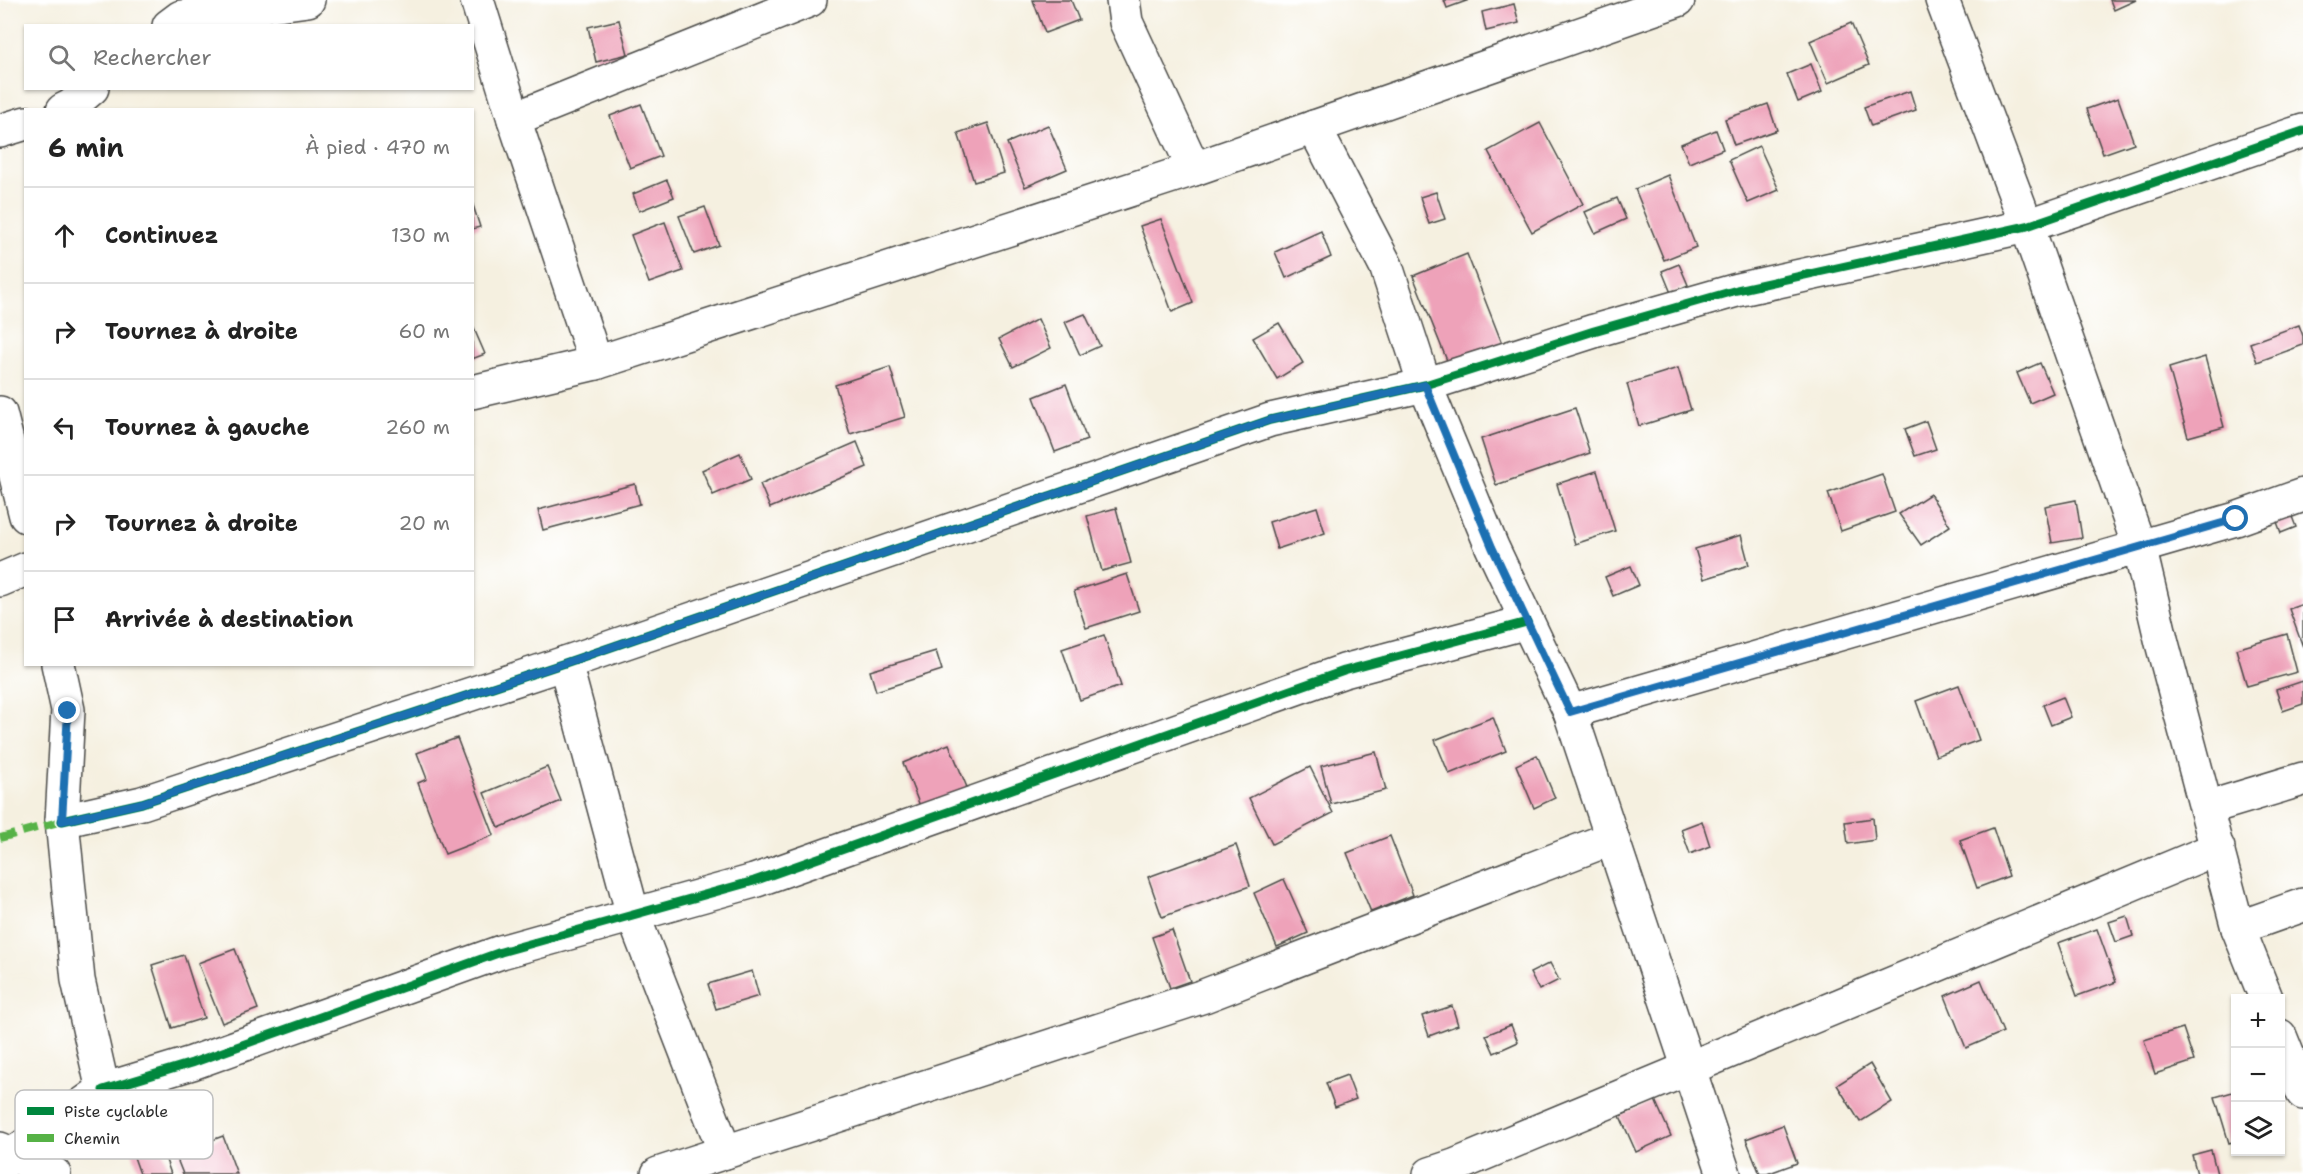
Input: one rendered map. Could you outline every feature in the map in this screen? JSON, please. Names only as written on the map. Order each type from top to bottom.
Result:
[{"type":"street","points":[[171,24],[181,16],[245,10],[308,0]]},
{"type":"street","points":[[477,0],[514,119],[596,363]]},
{"type":"street","points":[[514,119],[810,0]]},
{"type":"street","points":[[1123,0],[1126,22],[1194,169]]},
{"type":"street","points":[[474,393],[596,363],[1194,169],[1678,0]]},
{"type":"street","points":[[1942,0],[2027,226],[2139,546],[2162,643],[2238,928],[2264,994]]},
{"type":"street","points":[[68,108],[90,90]]},
{"type":"street","points":[[0,131],[24,124]]},
{"type":"street","points":[[1314,127],[1386,266],[1425,385],[1492,547],[1570,712],[1724,1174]]},
{"type":"street","points":[[62,821],[142,803],[565,663],[1270,420],[1425,385],[1594,331],[1737,290],[2027,226],[2303,131]]},
{"type":"street","points":[[0,413],[24,508]]},
{"type":"street","points":[[1570,712],[2236,519],[2303,495]]},
{"type":"street","points":[[0,580],[24,570]]},
{"type":"street","points":[[58,666],[68,711],[62,821],[78,980],[103,1090],[192,1064],[501,952],[754,881],[1344,671],[1527,622]]},
{"type":"street","points":[[565,663],[633,915],[725,1152]]},
{"type":"street","points":[[2207,808],[2303,779]]},
{"type":"street","points":[[658,1174],[1204,996],[1612,838]]},
{"type":"street","points":[[1431,1174],[2218,848]]},
{"type":"street","points":[[2238,928],[2303,905]]},
{"type":"street","points":[[2285,1048],[2303,1093]]},
{"type":"street","points":[[4,1156],[54,1174]]},
{"type":"building","points":[[1033,0],[1071,0],[1079,20],[1045,33]]},
{"type":"building","points":[[1444,0],[1469,0],[1447,8]]},
{"type":"building","points":[[2110,0],[2136,0],[2114,10]]},
{"type":"building","points":[[1514,4],[1519,23],[1486,31],[1482,12]]},
{"type":"building","points":[[619,20],[628,54],[596,62],[588,27]]},
{"type":"building","points":[[1851,23],[1869,65],[1828,83],[1810,41]]},
{"type":"building","points":[[1811,64],[1822,92],[1798,102],[1787,74]]},
{"type":"building","points":[[1910,91],[1916,110],[1871,126],[1864,107]]},
{"type":"building","points":[[2118,98],[2134,143],[2103,154],[2087,109]]},
{"type":"building","points":[[641,104],[661,156],[630,168],[610,116]]},
{"type":"building","points":[[1768,104],[1777,130],[1734,145],[1725,119]]},
{"type":"building","points":[[988,123],[1004,173],[974,182],[958,133]]},
{"type":"building","points":[[1540,123],[1583,204],[1532,232],[1488,151]]},
{"type":"building","points":[[1048,125],[1067,169],[1025,187],[1007,143]]},
{"type":"building","points":[[1716,130],[1723,149],[1689,163],[1681,144]]},
{"type":"building","points":[[1759,146],[1779,190],[1748,203],[1729,160]]},
{"type":"building","points":[[1668,175],[1696,247],[1664,260],[1635,189]]},
{"type":"building","points":[[667,180],[674,197],[639,211],[633,194]]},
{"type":"building","points":[[1436,192],[1445,219],[1429,224],[1420,197]]},
{"type":"building","points":[[1617,198],[1626,219],[1595,233],[1585,212]]},
{"type":"building","points":[[705,207],[719,245],[694,254],[679,216]]},
{"type":"building","points":[[474,208],[480,227],[474,228]]},
{"type":"building","points":[[1161,219],[1193,303],[1172,312],[1140,226]]},
{"type":"building","points":[[665,222],[683,271],[649,283],[631,235]]},
{"type":"building","points":[[1321,231],[1331,257],[1286,278],[1275,252]]},
{"type":"building","points":[[1467,254],[1503,346],[1450,368],[1413,276]]},
{"type":"building","points":[[1679,264],[1688,285],[1671,293],[1662,271]]},
{"type":"building","points":[[1085,314],[1100,346],[1080,355],[1065,322]]},
{"type":"building","points":[[1038,319],[1051,348],[1013,367],[999,339]]},
{"type":"building","points":[[1279,323],[1303,363],[1277,379],[1253,338]]},
{"type":"building","points":[[2299,325],[2303,345],[2257,362],[2250,343]]},
{"type":"building","points":[[474,329],[485,354],[474,358]]},
{"type":"building","points":[[2205,357],[2224,427],[2188,437],[2169,368]]},
{"type":"building","points":[[2040,363],[2053,393],[2030,403],[2017,373]]},
{"type":"building","points":[[890,367],[905,417],[850,434],[835,385]]},
{"type":"building","points":[[1678,368],[1691,410],[1639,426],[1627,384]]},
{"type":"building","points":[[1066,384],[1087,440],[1055,452],[1034,397]]},
{"type":"building","points":[[1575,408],[1590,453],[1496,485],[1481,439]]},
{"type":"building","points":[[1926,421],[1936,449],[1915,456],[1905,429]]},
{"type":"building","points":[[857,442],[867,467],[770,508],[760,484]]},
{"type":"building","points":[[740,453],[751,479],[713,495],[702,470]]},
{"type":"building","points":[[1597,471],[1615,531],[1575,544],[1557,484]]},
{"type":"building","points":[[1882,474],[1895,512],[1841,531],[1828,493]]},
{"type":"building","points":[[635,484],[640,504],[543,530],[538,510]]},
{"type":"building","points":[[1930,494],[1950,526],[1921,545],[1899,514]]},
{"type":"building","points":[[2076,500],[2082,538],[2052,543],[2045,506]]},
{"type":"building","points":[[1317,507],[1325,533],[1277,549],[1269,522]]},
{"type":"building","points":[[1116,508],[1131,563],[1102,571],[1087,516]]},
{"type":"building","points":[[2291,514],[2296,527],[2281,533],[2276,519]]},
{"type":"building","points":[[1741,535],[1749,565],[1704,579],[1695,549]]},
{"type":"building","points":[[1631,566],[1639,585],[1613,596],[1605,577]]},
{"type":"building","points":[[1127,574],[1139,611],[1086,628],[1074,591]]},
{"type":"building","points":[[2303,604],[2303,647],[2289,609]]},
{"type":"building","points":[[2287,634],[2297,672],[2247,686],[2236,649]]},
{"type":"building","points":[[1104,635],[1121,686],[1080,700],[1062,649]]},
{"type":"building","points":[[936,651],[942,670],[876,691],[870,671]]},
{"type":"building","points":[[2303,681],[2303,704],[2283,711],[2276,690]]},
{"type":"building","points":[[1959,685],[1979,740],[1936,756],[1916,701]]},
{"type":"building","points":[[2063,697],[2071,717],[2051,725],[2043,705]]},
{"type":"building","points":[[1493,717],[1506,751],[1449,774],[1435,740]]},
{"type":"building","points":[[457,738],[494,835],[445,854],[418,783],[427,779],[417,753]]},
{"type":"building","points":[[949,744],[971,797],[924,816],[903,763]]},
{"type":"building","points":[[1376,752],[1386,790],[1331,804],[1321,766]]},
{"type":"building","points":[[1537,755],[1555,798],[1534,808],[1516,765]]},
{"type":"building","points":[[547,767],[561,801],[499,828],[484,793]]},
{"type":"building","points":[[1310,767],[1333,813],[1272,844],[1249,798]]},
{"type":"building","points":[[1873,818],[1875,840],[1848,844],[1845,822]]},
{"type":"building","points":[[1702,821],[1710,846],[1690,854],[1681,829]]},
{"type":"building","points":[[1993,828],[2009,876],[1977,888],[1960,840]]},
{"type":"building","points":[[1390,836],[1413,895],[1371,912],[1347,853]]},
{"type":"building","points":[[1236,845],[1250,886],[1162,917],[1148,877]]},
{"type":"building","points":[[1284,879],[1308,933],[1277,947],[1254,893]]},
{"type":"building","points":[[2127,916],[2133,936],[2116,942],[2109,922]]},
{"type":"building","points":[[2097,929],[2116,982],[2077,996],[2058,943]]},
{"type":"building","points":[[1172,930],[1190,981],[1170,988],[1152,937]]},
{"type":"building","points":[[235,949],[258,1009],[222,1023],[198,963]]},
{"type":"building","points":[[184,955],[204,1018],[172,1028],[152,965]]},
{"type":"building","points":[[1550,963],[1559,980],[1539,990],[1530,973]]},
{"type":"building","points":[[752,971],[759,996],[716,1009],[708,984]]},
{"type":"building","points":[[1981,980],[2003,1032],[1966,1048],[1945,996]]},
{"type":"building","points":[[1452,1006],[1458,1025],[1429,1036],[1422,1016]]},
{"type":"building","points":[[1511,1025],[1518,1042],[1494,1053],[1486,1035]]},
{"type":"building","points":[[2183,1028],[2194,1061],[2155,1074],[2144,1040]]},
{"type":"building","points":[[1870,1064],[1892,1102],[1860,1122],[1837,1085]]},
{"type":"building","points":[[1347,1075],[1356,1099],[1335,1107],[1326,1083]]},
{"type":"building","points":[[2231,1092],[2231,1142],[2229,1143],[2215,1097]]},
{"type":"building","points":[[1655,1100],[1671,1136],[1636,1152],[1620,1116]]},
{"type":"building","points":[[1783,1125],[1797,1163],[1767,1174],[1760,1174],[1746,1139]]},
{"type":"building","points":[[223,1136],[237,1174],[183,1174],[177,1159],[213,1159],[213,1140]]},
{"type":"building","points":[[2211,1150],[2217,1174],[2197,1174],[2192,1155]]},
{"type":"building","points":[[135,1159],[166,1159],[171,1174],[140,1174]]},
{"type":"marked path","points":[[0,838],[62,821]]},
{"type":"cycle path","points":[[62,821],[142,803],[565,663],[1270,420],[1425,385],[1594,331],[1737,290],[2027,226],[2303,131]]},
{"type":"cycle path","points":[[103,1090],[192,1063],[501,952],[754,881],[1344,671],[1527,622]]},
{"type":"route","points":[[68,711],[62,821],[142,803],[565,663],[1270,420],[1425,385],[1492,547],[1570,712],[2236,519]]}]
